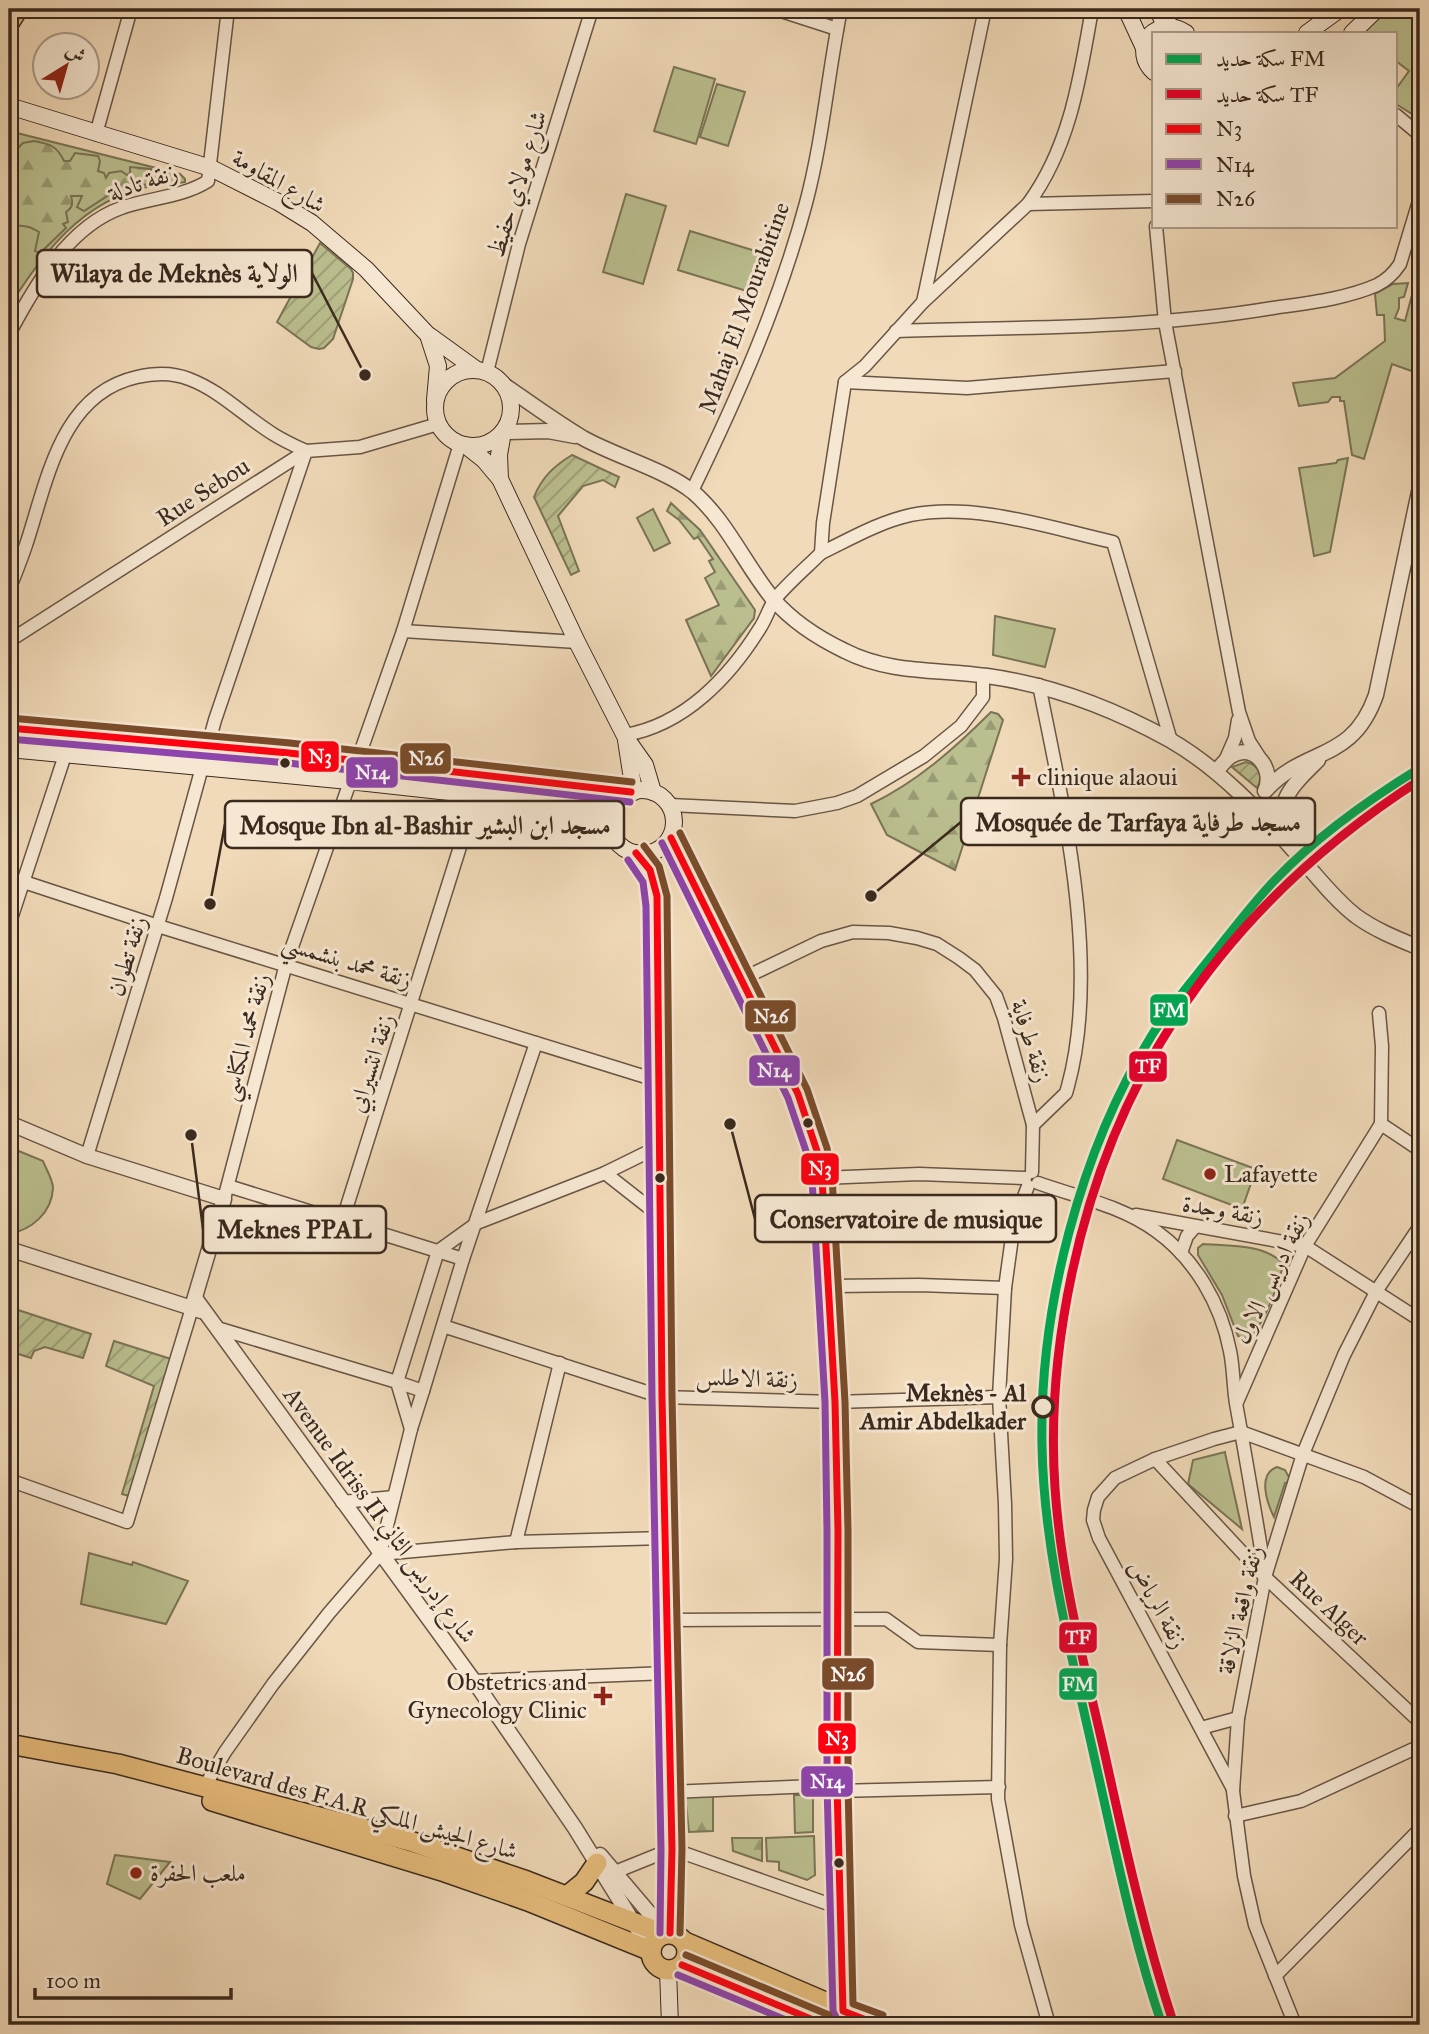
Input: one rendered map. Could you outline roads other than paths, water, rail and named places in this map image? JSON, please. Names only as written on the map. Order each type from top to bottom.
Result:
[{"type":"main road","points":[[9,23],[18,9]]},
{"type":"main road","points":[[1126,9],[1152,69]]},
{"type":"main road","points":[[1157,9],[1167,27]]},
{"type":"main road","points":[[1308,32],[1340,9]]},
{"type":"main road","points":[[1353,32],[1377,9]]},
{"type":"main road","points":[[1154,32],[1167,27],[1184,32]]},
{"type":"main road","points":[[1144,48],[1152,35]]},
{"type":"main road","name":"شارع المقاومة","points":[[9,106],[211,168],[278,202],[312,223],[366,269],[428,335],[438,366],[435,400]]},
{"type":"main road","points":[[428,335],[504,385],[511,404],[511,414],[503,432],[499,455],[500,479]]},
{"type":"main road","points":[[482,371],[459,372],[443,383],[435,400],[438,424],[451,439],[463,444],[484,460],[500,479],[625,737],[645,765],[653,792],[670,806],[674,821],[671,838],[798,1094],[817,1151],[822,1178],[830,1286],[835,1402],[837,1788],[843,2018]]},
{"type":"main road","points":[[463,444],[482,445],[503,432]]},
{"type":"main road","points":[[9,728],[357,760],[633,792],[653,792]]},
{"type":"main road","points":[[625,737],[633,792]]},
{"type":"main road","points":[[9,749],[349,781],[613,810]]},
{"type":"main road","points":[[633,792],[623,796],[613,810],[611,825],[616,840],[647,863],[655,878],[672,1936],[687,1956],[675,1967],[670,2025]]},
{"type":"main road","points":[[636,853],[655,852],[671,838]]},
{"type":"main road","name":"Boulevard des F.A.R شارع الجيش الملكي","points":[[9,1744],[118,1764],[410,1842],[567,1896],[672,1936],[843,2018],[879,2025]]},
{"type":"main road","name":"Boulevard des F.A.R شارع الجيش الملكي","points":[[9,1757],[159,1786],[368,1847],[505,1893],[651,1951]]},
{"type":"main road","points":[[567,1896],[584,1882],[597,1863]]},
{"type":"main road","points":[[672,1936],[655,1940],[651,1951],[654,1962],[675,1967],[825,2025]]},
{"type":"street","points":[[96,134],[131,9]]},
{"type":"street","points":[[211,168],[228,9]]},
{"type":"street","name":"شارع مولاي حفيظ","points":[[482,371],[592,9]]},
{"type":"street","points":[[775,9],[837,29]]},
{"type":"street","name":"Mahaj El Mourabitine","points":[[692,491],[735,403],[778,294],[806,203],[822,134],[841,9]]},
{"type":"street","points":[[923,302],[985,9]]},
{"type":"street","points":[[821,553],[823,523],[845,382],[865,366],[923,302],[1028,204],[1051,168],[1067,130],[1092,9]]},
{"type":"street","points":[[1167,27],[1170,9]]},
{"type":"street","points":[[1398,118],[1420,135]]},
{"type":"street","name":"زنقة تادلة","points":[[9,334],[42,279],[94,222],[117,209],[201,185],[208,181],[211,168]]},
{"type":"street","points":[[895,331],[1164,322],[1227,316],[1328,299],[1376,286],[1387,279],[1400,264],[1420,198]]},
{"type":"street","points":[[1028,204],[1152,201]]},
{"type":"street","points":[[1156,228],[1164,322],[1238,712],[1249,741],[1269,772],[1267,789]]},
{"type":"street","points":[[845,382],[967,388],[1175,371]]},
{"type":"street","points":[[9,590],[56,453],[64,437],[84,406],[116,382],[150,374],[187,378],[211,389],[273,434],[306,451]]},
{"type":"street","points":[[504,385],[583,438],[692,491],[713,515],[774,600],[813,633],[847,653],[882,665],[917,671],[983,675],[1039,685],[1079,697],[1171,741],[1220,767],[1337,899],[1355,915],[1392,937],[1420,948]]},
{"type":"street","name":"Rue Sebou","points":[[10,637],[306,451],[360,447],[438,424]]},
{"type":"street","points":[[503,432],[548,431],[583,438]]},
{"type":"street","name":"زنقة محمد المكناسي","points":[[226,1193],[286,964],[403,631],[463,444]]},
{"type":"street","name":"زنقة تطوان","points":[[86,1156],[158,926],[208,746],[306,451]]},
{"type":"street","points":[[1293,849],[1282,821],[1286,796],[1324,755],[1351,737],[1372,708],[1420,487]]},
{"type":"street","points":[[625,737],[646,732],[688,709],[734,665],[761,627],[774,600],[821,553],[896,519],[941,511],[969,512],[1113,542],[1171,741]]},
{"type":"street","points":[[403,631],[577,642]]},
{"type":"street","points":[[670,806],[796,811],[857,796],[924,756],[961,726],[983,697],[983,675]]},
{"type":"street","points":[[1033,1125],[1066,1093],[1079,1016],[1081,975],[1066,820],[1039,685]]},
{"type":"street","points":[[1220,767],[1235,738],[1238,712]]},
{"type":"street","points":[[1220,767],[1238,753],[1253,754],[1279,764],[1299,764]]},
{"type":"street","points":[[9,925],[65,755]]},
{"type":"street","points":[[1253,805],[1282,774],[1299,764],[1324,755]]},
{"type":"street","name":"زنقة انتسيرابي","points":[[342,1222],[476,796]]},
{"type":"street","name":"زنقة محمد بنشمسي","points":[[24,882],[659,1081]]},
{"type":"street","name":"زنقة طرفاية","points":[[742,978],[821,941],[853,932],[890,933],[937,944],[975,970],[996,996],[1033,1125],[1031,1180],[1014,1223],[1005,1288],[999,1397],[1005,1531],[998,1799],[1021,1926],[1049,2025]]},
{"type":"street","points":[[1379,1013],[1382,1046],[1381,1124],[1420,1150]]},
{"type":"street","points":[[205,1786],[225,1752],[281,1674],[380,1554],[411,1429],[463,1259],[536,1043]]},
{"type":"street","points":[[9,1123],[86,1156],[342,1222],[463,1259]]},
{"type":"street","name":"زنقة ادريس الاول","points":[[1236,1406],[1305,1246],[1381,1124]]},
{"type":"street","points":[[411,1429],[397,1382],[438,1251],[477,1223],[605,1173],[660,1146]]},
{"type":"street","points":[[605,1173],[661,1217]]},
{"type":"street","points":[[822,1178],[919,1174],[1031,1180],[1122,1212],[1157,1231],[1181,1253],[1210,1293],[1221,1318],[1230,1351],[1236,1406],[1265,1577]]},
{"type":"street","points":[[9,1480],[127,1522],[197,1306],[226,1193]]},
{"type":"street","name":"زنقة وجدة","points":[[1122,1212],[1305,1246],[1419,1318]]},
{"type":"street","name":"زنقة واقعة الزلاقة","points":[[1295,2025],[1255,1925],[1244,1876],[1233,1791],[1238,1718],[1265,1577],[1303,1454],[1344,1355],[1377,1290],[1420,1226]]},
{"type":"street","points":[[1181,1253],[1187,1236],[1195,1227]]},
{"type":"street","points":[[9,1249],[197,1306]]},
{"type":"street","points":[[830,1286],[1005,1288]]},
{"type":"street","name":"Avenue Idriss II شارع إدريس الثاني","points":[[197,1306],[216,1328],[474,1681],[575,1828],[651,1951]]},
{"type":"street","name":"زنقة الاطلس","points":[[443,1326],[662,1397],[835,1402],[999,1397]]},
{"type":"street","points":[[216,1328],[423,1391]]},
{"type":"street","points":[[1230,1351],[1256,1356]]},
{"type":"street","points":[[516,1542],[560,1363]]},
{"type":"street","points":[[1155,1460],[1214,1439],[1242,1433],[1364,1477],[1420,1507]]},
{"type":"street","name":"زنقة الرياض","points":[[1155,1460],[1124,1472],[1106,1486],[1098,1497],[1093,1520],[1099,1538],[1233,1791]]},
{"type":"street","name":"Rue Alger","points":[[1155,1460],[1265,1577],[1420,1722]]},
{"type":"street","points":[[342,1502],[394,1497]]},
{"type":"street","points":[[1257,1524],[1282,1527]]},
{"type":"street","points":[[380,1554],[516,1542],[665,1538]]},
{"type":"street","points":[[667,1620],[886,1619],[918,1642],[1000,1645]]},
{"type":"street","points":[[474,1681],[667,1673]]},
{"type":"street","points":[[1201,1728],[1238,1718]]},
{"type":"street","points":[[1235,1816],[1301,1801],[1420,1746]]},
{"type":"street","points":[[670,1792],[999,1787]]},
{"type":"street","name":"Avenue Idriss II شارع إدريس الثاني","points":[[575,1828],[672,1936]]},
{"type":"street","points":[[1275,1976],[1420,1829]]},
{"type":"street","points":[[615,1872],[672,1849],[840,1908]]},
{"type":"rail line","name":"FM","points":[[1162,2025],[1142,1961],[1118,1864],[1069,1646],[1048,1527],[1042,1446],[1043,1394],[1057,1286],[1069,1233],[1104,1129],[1126,1080],[1164,1017],[1265,890],[1291,864],[1344,820],[1420,768]]},
{"type":"rail line","name":"TF","points":[[1174,2025],[1128,1857],[1082,1656],[1058,1522],[1053,1433],[1056,1379],[1072,1273],[1092,1195],[1120,1123],[1154,1054],[1195,990],[1242,931],[1295,876],[1355,826],[1420,780]]},
{"type":"place","name":"Wilaya de Meknès الولاية","points":[[365,375]]},
{"type":"place","name":"clinique alaoui","points":[[1021,777]]},
{"type":"place","name":"Mosquée de Tarfaya مسجد طرفاية","points":[[871,896]]},
{"type":"place","name":"Mosque Ibn al-Bashir مسجد ابن البشير","points":[[210,904]]},
{"type":"place","name":"Conservatoire de musique","points":[[730,1124]]},
{"type":"place","name":"Meknes PPAL","points":[[191,1135]]},
{"type":"place","name":"Lafayette","points":[[1210,1174]]},
{"type":"place","name":"Meknès - Al Amir Abdelkader","points":[[1043,1407]]},
{"type":"place","name":"Obstetrics and Gynecology Clinic","points":[[603,1696]]},
{"type":"place","name":"ملعب الحفرة","points":[[136,1873]]}]
